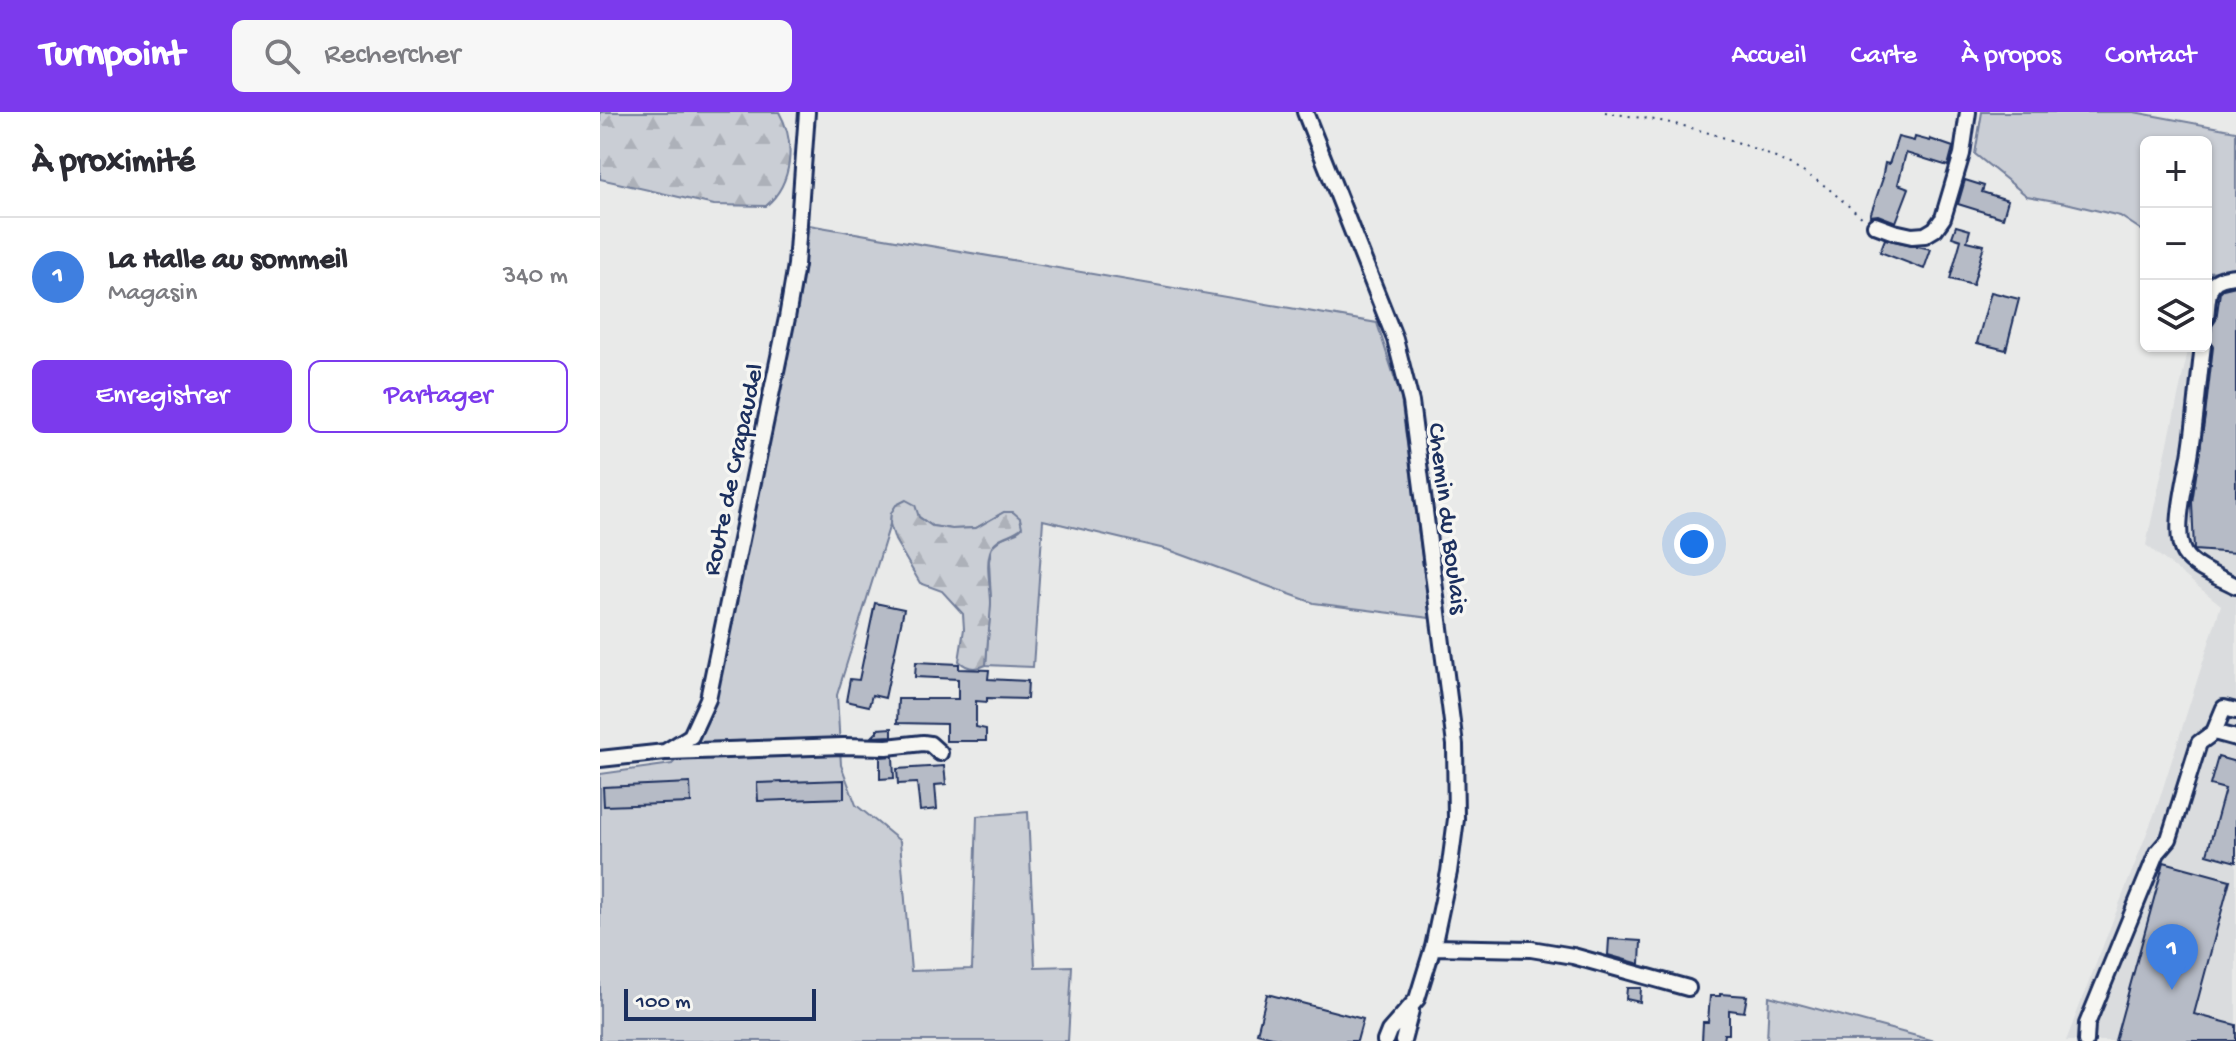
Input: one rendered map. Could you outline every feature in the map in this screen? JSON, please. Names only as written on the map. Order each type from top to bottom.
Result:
[{"type":"street","name":"Route de Crapaudel","points":[[665,752],[691,736],[708,699],[796,265],[807,112]]},
{"type":"street","name":"Chemin du Boulais","points":[[1305,112],[1395,339],[1411,402],[1455,745],[1456,819],[1449,872],[1433,947],[1403,1041]]},
{"type":"street","points":[[1875,225],[1912,236],[1925,235],[1935,229],[1943,218],[1962,154],[1968,112]]},
{"type":"street","points":[[2212,284],[2218,278],[2236,276]]},
{"type":"street","points":[[2202,352],[2179,539],[2187,558],[2236,586]]},
{"type":"street","points":[[2086,1041],[2087,1024],[2157,853],[2169,839],[2199,743],[2214,732],[2224,708],[2236,711]]},
{"type":"street","points":[[2214,732],[2236,738]]},
{"type":"street","points":[[600,759],[665,752],[887,747],[923,743],[930,744],[940,753]]},
{"type":"street","points":[[1433,947],[1531,949],[1573,956],[1688,988]]},
{"type":"street","points":[[1385,1041],[1389,1031],[1417,999]]},
{"type":"path","points":[[1605,112],[1664,121],[1730,140],[1824,186],[1875,225]]},
{"type":"shaded area","points":[[2236,270],[2236,1041],[2066,1041],[2157,807],[2221,605],[2146,545],[2188,352],[2212,352],[2212,272]]},
{"type":"green space","points":[[600,112],[779,112],[788,136],[789,149],[789,162],[782,186],[766,206],[714,205],[600,179]]},
{"type":"green space","points":[[1982,112],[2134,112],[2236,131],[2236,270],[2212,272],[2212,136],[2140,136],[2140,229],[2120,216],[2027,196],[1975,154]]},
{"type":"green space","points":[[809,225],[1377,323],[1401,398],[1430,618],[1314,603],[1169,550],[1043,520],[1033,667],[986,665],[992,546],[1017,532],[1004,512],[976,528],[952,529],[932,526],[919,517],[891,513],[837,695],[841,765],[856,805],[900,841],[911,971],[972,969],[977,816],[1028,812],[1035,967],[1072,966],[1068,1041],[600,1041],[600,774],[672,764],[699,736],[711,710],[802,284]]},
{"type":"green space","points":[[906,500],[915,505],[919,517],[932,526],[976,528],[1004,512],[1013,512],[1020,518],[1022,527],[998,540],[990,553],[991,603],[986,665],[972,668],[959,661],[963,614],[942,591],[920,583],[895,540],[890,524],[891,513],[896,505]]},
{"type":"green space","points":[[1769,996],[1935,1041],[1767,1041]]},
{"type":"building","points":[[1898,137],[1914,141],[1915,137],[1930,139],[1953,147],[1948,166],[1906,153],[1898,184],[1909,188],[1896,222],[1878,215],[1870,216],[1885,163],[1889,164]]},
{"type":"building","points":[[1965,180],[1984,186],[1982,192],[2008,200],[2003,218],[1958,204]]},
{"type":"building","points":[[1956,226],[1970,230],[1967,241],[1984,245],[1973,285],[1950,279],[1961,240],[1952,237]]},
{"type":"building","points":[[1885,239],[1931,249],[1924,269],[1880,252]]},
{"type":"building","points":[[2236,286],[2236,553],[2194,550],[2192,502],[2213,347],[2212,326],[2223,289]]},
{"type":"building","points":[[1991,292],[2019,299],[2006,350],[1977,343]]},
{"type":"building","points":[[875,603],[904,609],[885,698],[872,695],[869,706],[846,701],[850,679],[859,680]]},
{"type":"building","points":[[916,662],[959,664],[959,669],[989,670],[988,679],[1028,681],[1027,699],[987,698],[987,702],[976,701],[976,727],[986,729],[986,741],[946,741],[946,724],[897,723],[898,699],[958,699],[958,679],[915,677]]},
{"type":"building","points":[[892,728],[892,736],[872,737],[877,729]]},
{"type":"building","points":[[893,756],[894,778],[880,779],[880,757]]},
{"type":"building","points":[[2218,757],[2236,762],[2236,862],[2207,854],[2225,789],[2210,785]]},
{"type":"building","points":[[944,766],[946,784],[935,785],[937,809],[920,811],[917,783],[898,784],[897,769]]},
{"type":"building","points":[[844,780],[844,798],[758,801],[757,783]]},
{"type":"building","points":[[690,783],[691,803],[604,806],[603,787]]},
{"type":"building","points":[[2164,862],[2230,880],[2194,1014],[2236,1025],[2236,1041],[2115,1041]]},
{"type":"building","points":[[1609,939],[1641,941],[1640,964],[1608,955]]},
{"type":"building","points":[[1627,988],[1641,988],[1640,1002],[1626,999]]},
{"type":"building","points":[[1267,994],[1363,1019],[1357,1041],[1288,1041],[1257,1033]]},
{"type":"building","points":[[1710,996],[1747,996],[1744,1012],[1729,1010],[1729,1034],[1724,1034],[1723,1041],[1702,1041],[1703,1022],[1708,1022]]},
{"type":"place","name":"La Halle au sommeil","points":[[2172,990]]}]
